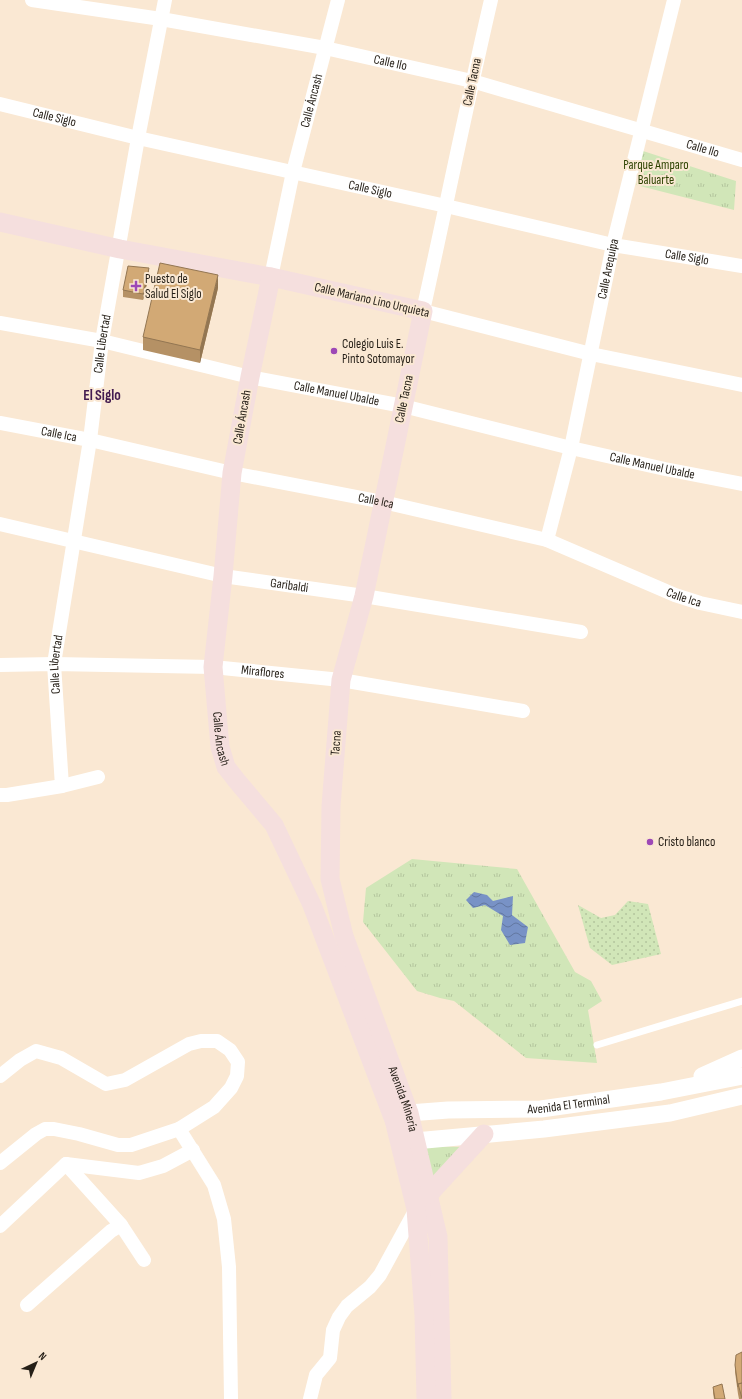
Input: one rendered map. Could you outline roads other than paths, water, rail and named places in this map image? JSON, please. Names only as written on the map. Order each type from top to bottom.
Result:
[{"type":"main road","name":"Calle Mariano Lino Urquieta","points":[[0,222],[120,249],[271,277],[423,311]]},
{"type":"main road","name":"Calle Áncash","points":[[271,277],[232,474],[213,667],[220,748],[226,767],[236,781],[274,825]]},
{"type":"main road","name":"Calle Tacna","points":[[341,680],[364,596],[423,311]]},
{"type":"main road","name":"Tacna","points":[[331,806],[341,680]]},
{"type":"main road","name":"Avenida Minería","points":[[331,806],[330,879],[342,928],[401,1116],[407,1144],[416,1209],[424,1315],[426,1399]]},
{"type":"main road","name":"Avenida Minería","points":[[274,825],[312,904],[401,1116]]},
{"type":"main road","points":[[428,1194],[484,1134]]},
{"type":"main road","name":"Avenida Minería","points":[[407,1144],[428,1194],[438,1237],[442,1399]]},
{"type":"street","name":"Calle Ilo","points":[[32,0],[161,19],[325,48],[472,81],[742,160]]},
{"type":"street","name":"Calle Libertad","points":[[62,786],[54,664],[75,541],[90,440],[102,342],[120,249],[138,138],[165,0]]},
{"type":"street","name":"Calle Áncash","points":[[271,277],[294,172],[338,0]]},
{"type":"street","name":"Calle Tacna","points":[[423,311],[472,81],[491,0]]},
{"type":"street","name":"Calle Arequipa","points":[[547,540],[571,448],[613,245],[674,0]]},
{"type":"street","name":"Calle Siglo","points":[[0,104],[138,138],[446,206],[613,245],[742,266]]},
{"type":"street","name":"Calle Mariano Lino Urquieta","points":[[423,311],[591,354],[742,385]]},
{"type":"street","name":"Calle Manuel Ubalde","points":[[0,323],[102,342],[250,377],[403,406],[571,448],[742,484]]},
{"type":"street","name":"Calle Ica","points":[[0,423],[90,440],[232,474],[383,502],[547,540],[675,595],[700,604],[742,612]]},
{"type":"street","name":"Garibaldi","points":[[0,524],[223,576],[364,596],[581,632]]},
{"type":"street","name":"Miraflores","points":[[0,665],[54,664],[213,667],[341,680],[523,711]]},
{"type":"street","points":[[0,795],[62,786],[98,777]]},
{"type":"street","points":[[0,1076],[20,1060],[36,1051],[61,1058],[106,1084],[116,1083],[125,1080],[189,1044],[201,1041],[217,1041],[230,1050],[238,1062],[237,1076],[231,1088],[214,1107],[179,1129],[131,1144],[118,1145],[54,1128],[45,1129],[36,1134],[0,1163]]},
{"type":"street","points":[[660,1092],[726,1066],[742,1058]]},
{"type":"street","name":"Avenida El Terminal","points":[[401,1116],[448,1110],[541,1109],[660,1092],[742,1076]]},
{"type":"street","name":"Avenida El Terminal","points":[[407,1144],[670,1113],[742,1096]]},
{"type":"street","points":[[541,1109],[544,1129]]},
{"type":"street","points":[[179,1129],[214,1185],[224,1219],[229,1267],[231,1399]]},
{"type":"street","points":[[66,1164],[139,1173],[163,1166],[192,1150]]},
{"type":"street","points":[[66,1164],[121,1225],[144,1260]]},
{"type":"street","points":[[0,1226],[66,1164]]},
{"type":"street","points":[[310,1399],[316,1375],[330,1358],[334,1330],[339,1317],[347,1306],[370,1287],[380,1275],[416,1209]]},
{"type":"street","points":[[27,1305],[111,1231],[121,1225]]},
{"type":"lane","points":[[597,1045],[742,1001]]},
{"type":"water","points":[[474,892],[487,895],[493,901],[513,896],[512,915],[528,927],[525,943],[510,945],[501,930],[503,916],[485,905],[473,908],[466,900]]},
{"type":"place","name":"Puesto de Salud El Siglo","points":[[136,286]]},
{"type":"place","name":"Colegio Luis E. Pinto Sotomayor","points":[[334,351]]},
{"type":"place","name":"Cristo blanco","points":[[650,842]]},
{"type":"district","name":"El Siglo","points":[[102,395]]},
{"type":"park label","name":"Parque Amparo Baluarte","points":[[656,172]]}]
